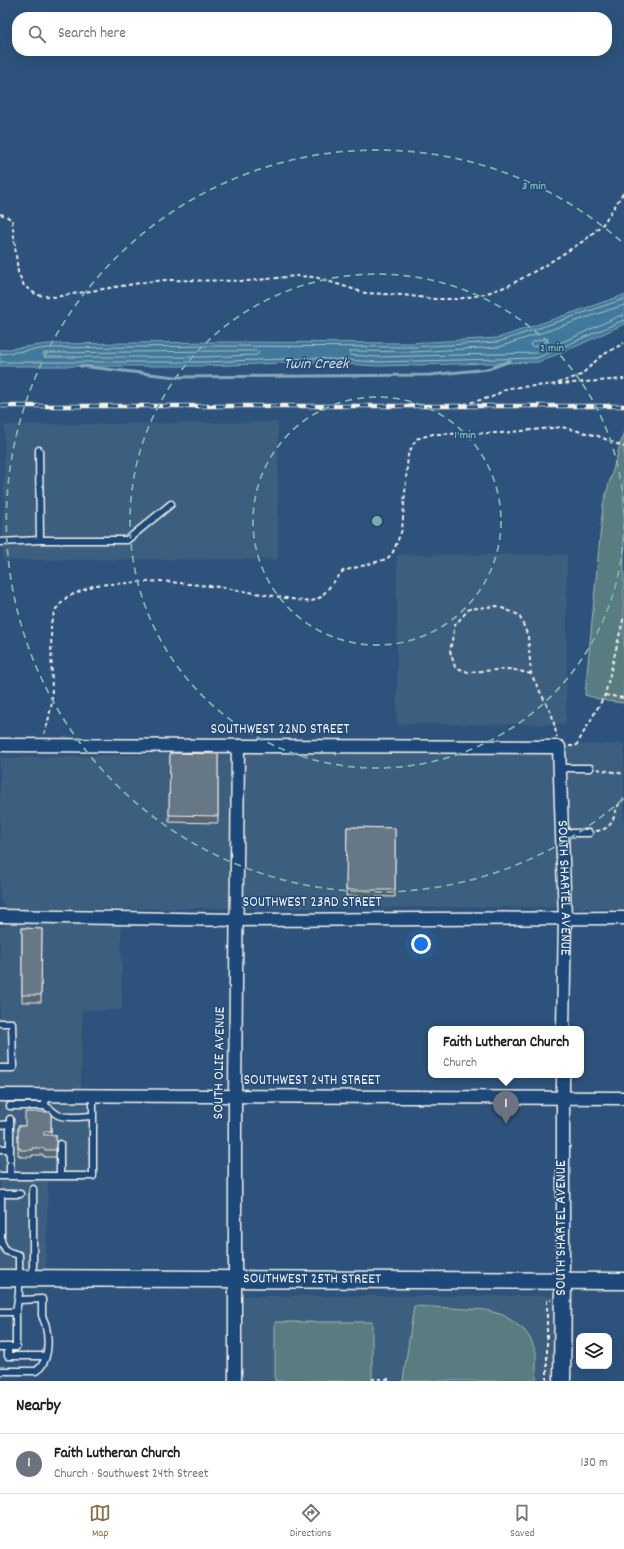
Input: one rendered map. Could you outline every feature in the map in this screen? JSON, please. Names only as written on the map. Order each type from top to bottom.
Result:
[{"type":"street","name":"SOUTHWEST 22ND STREET","points":[[0,745],[559,747]]},
{"type":"street","name":"SOUTH OLIE AVENUE","points":[[235,1381],[234,1279],[238,746]]},
{"type":"street","name":"SOUTH SHARTEL AVENUE","points":[[559,747],[565,918],[563,1026]]},
{"type":"street","name":"SOUTHWEST 23RD STREET","points":[[0,916],[237,920],[624,918]]},
{"type":"street","name":"SOUTH SHARTEL AVENUE","points":[[562,1381],[563,1078]]},
{"type":"street","name":"SOUTHWEST 24TH STREET","points":[[9,1109],[46,1101],[93,1096],[624,1098]]},
{"type":"street","name":"SOUTHWEST 25TH STREET","points":[[0,1278],[624,1281]]},
{"type":"lane","points":[[39,450],[40,540]]},
{"type":"lane","points":[[0,542],[40,540],[127,540],[171,504]]},
{"type":"lane","points":[[560,768],[590,768]]},
{"type":"lane","points":[[562,833],[589,833]]},
{"type":"lane","points":[[0,1023],[12,1023],[13,1068],[0,1068]]},
{"type":"lane","points":[[0,1176],[93,1176],[93,1096]]},
{"type":"lane","points":[[46,1101],[58,1115],[64,1117],[93,1116]]},
{"type":"lane","points":[[0,1125],[9,1109]]},
{"type":"lane","points":[[9,1109],[10,1176]]},
{"type":"lane","points":[[60,1144],[60,1176]]},
{"type":"lane","points":[[0,1149],[10,1149]]},
{"type":"lane","points":[[0,1347],[16,1347],[16,1312],[26,1278],[33,1190]]},
{"type":"lane","points":[[20,1194],[1,1194],[0,1235],[6,1251],[19,1255],[26,1278]]},
{"type":"lane","points":[[0,1371],[36,1371],[43,1365],[46,1356],[46,1327],[42,1315],[42,1300],[19,1300]]},
{"type":"lane","points":[[0,1312],[16,1312]]},
{"type":"lane","points":[[8,1347],[8,1356],[46,1356]]},
{"type":"path","points":[[0,214],[12,220],[18,272],[24,286],[37,295],[54,297],[159,281],[248,281],[296,276],[315,277],[365,293],[434,298],[456,298],[481,296],[508,286],[562,255],[585,240],[603,224],[624,192]]},
{"type":"path","points":[[555,384],[582,375],[601,356],[624,343]]},
{"type":"path","points":[[457,406],[492,397],[508,388],[624,379]]},
{"type":"path","points":[[40,745],[48,722],[52,702],[51,623],[55,610],[67,597],[95,585],[160,581],[219,587],[310,602],[321,597],[343,571],[387,559],[393,552],[402,530],[408,455],[416,439],[433,434],[501,433],[562,427],[598,436],[624,447]]},
{"type":"path","points":[[531,674],[511,670],[468,672],[455,667],[450,651],[455,625],[469,609],[497,606],[519,615],[528,636],[531,674],[552,715],[559,747],[576,746],[605,695],[624,616]]},
{"type":"path","points":[[605,695],[624,698]]},
{"type":"path","points":[[590,768],[624,774]]},
{"type":"path","points":[[589,833],[602,830],[612,824],[620,802],[624,799]]},
{"type":"path","points":[[546,1381],[547,1300],[562,1300]]},
{"type":"path","points":[[373,1381],[373,1379],[390,1379],[390,1381]]},
{"type":"shaded area","points":[[278,422],[278,559],[3,560],[5,425]]},
{"type":"shaded area","points":[[397,555],[567,555],[566,724],[397,724]]},
{"type":"shaded area","points":[[624,744],[624,909],[546,907],[7,909],[0,900],[0,758]]},
{"type":"shaded area","points":[[12,923],[121,924],[122,1010],[82,1010],[81,1089],[7,1089],[0,1087],[0,928]]},
{"type":"shaded area","points":[[0,1101],[95,1101],[95,1181],[48,1182],[46,1270],[9,1270],[2,1268],[0,1265]]},
{"type":"shaded area","points":[[244,1296],[573,1296],[572,1381],[243,1381]]},
{"type":"green space","points":[[624,431],[624,703],[607,701],[585,695],[603,505]]},
{"type":"green space","points":[[414,1306],[486,1310],[503,1315],[525,1331],[531,1340],[536,1352],[536,1381],[403,1381]]},
{"type":"green space","points":[[275,1322],[372,1322],[372,1381],[275,1381]]},
{"type":"water","points":[[624,295],[624,324],[538,362],[377,366],[314,362],[203,366],[0,366],[0,350],[48,344],[217,342],[412,343],[498,338]]},
{"type":"building","points":[[170,753],[218,754],[218,816],[169,815]]},
{"type":"building","points":[[347,827],[395,828],[395,890],[346,890]]},
{"type":"building","points":[[22,928],[42,929],[41,995],[22,995]]},
{"type":"building","points":[[25,1112],[51,1112],[51,1131],[44,1131],[44,1135],[56,1135],[56,1150],[32,1148],[32,1150],[20,1150],[20,1148],[18,1148],[18,1126],[25,1126]]},
{"type":"waterway","name":"Twin Creek","points":[[80,366],[176,377],[430,375],[488,369],[510,361]]},
{"type":"railway","points":[[0,406],[624,406]]},
{"type":"place","name":"Faith Lutheran Church","points":[[506,1124]]}]
